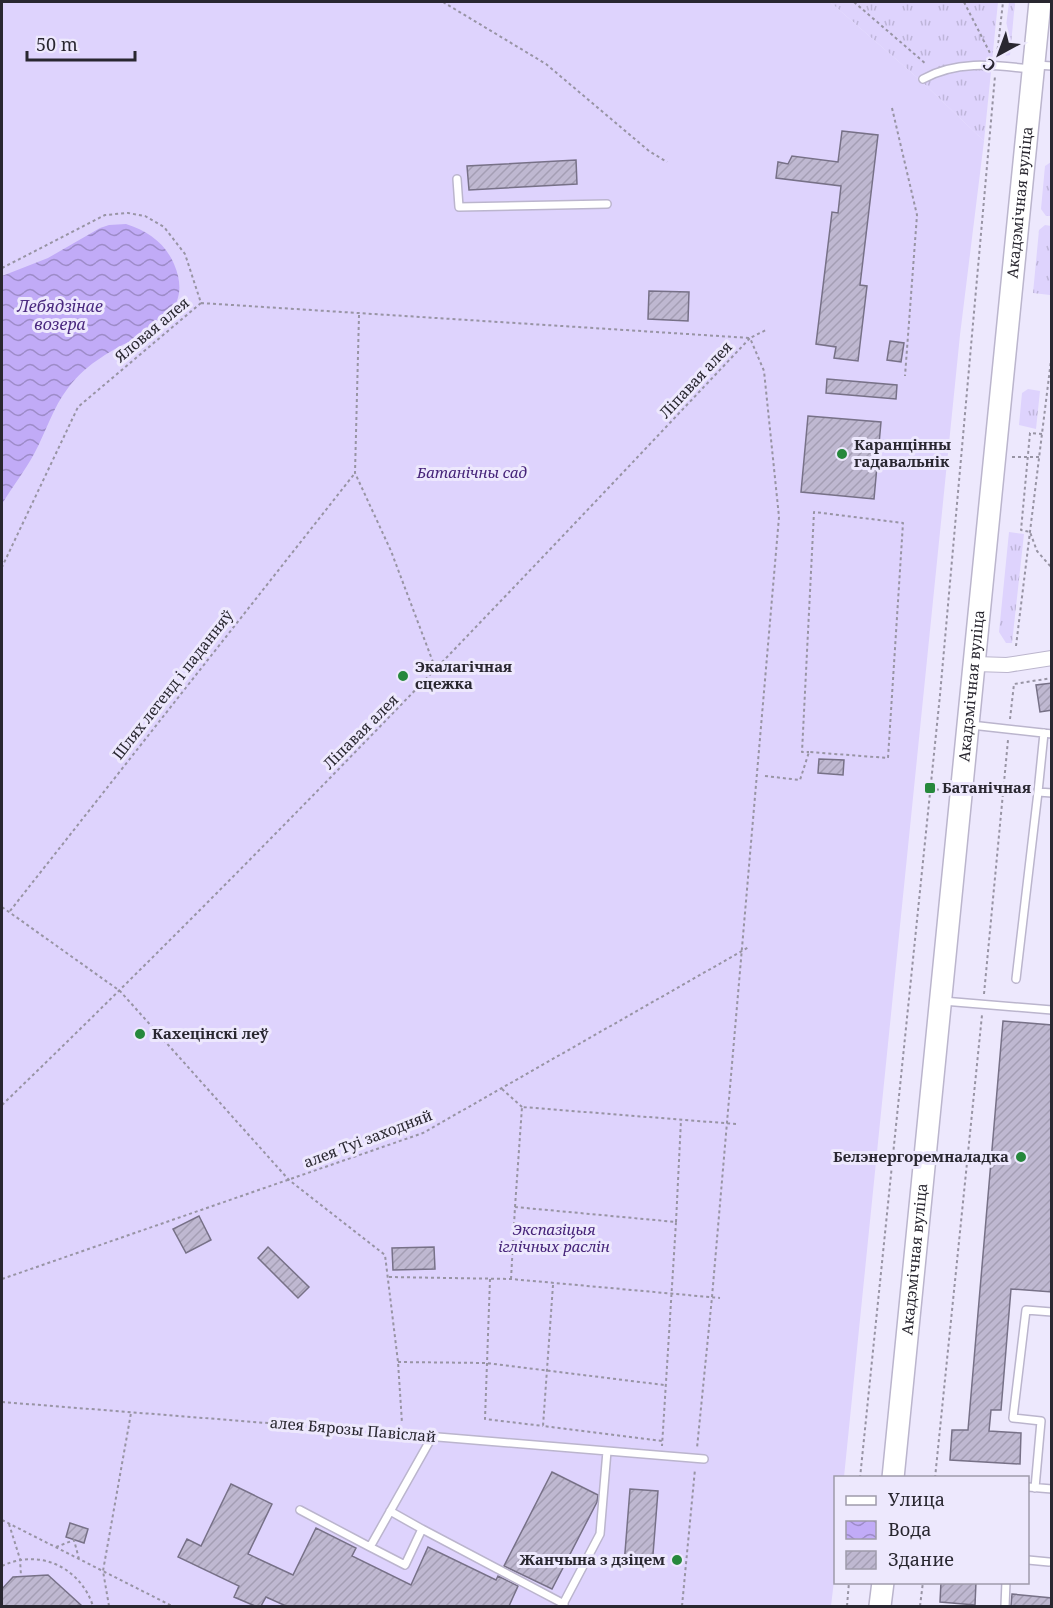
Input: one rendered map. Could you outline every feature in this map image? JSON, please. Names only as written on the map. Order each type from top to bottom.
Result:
[{"type":"main road","name":"Акадэмічная вуліца","points":[[893,1476],[994,456],[1040,67],[1040,2]]},
{"type":"main road","points":[[880,1606],[883,1584]]},
{"type":"street","points":[[975,664],[1007,665],[1052,658]]},
{"type":"lane","points":[[923,79],[935,72],[958,66],[1040,67]]},
{"type":"lane","points":[[457,178],[459,207],[607,204]]},
{"type":"lane","points":[[969,725],[1048,734],[1038,792],[1016,979]]},
{"type":"lane","points":[[1038,792],[1052,794]]},
{"type":"lane","points":[[941,1001],[1052,1010]]},
{"type":"lane","points":[[1052,1312],[1026,1310],[1013,1418],[1041,1421],[1031,1488],[1052,1489]]},
{"type":"lane","name":"алея Бярозы Павіслай","points":[[402,1434],[700,1458]]},
{"type":"lane","points":[[370,1547],[432,1437]]},
{"type":"lane","points":[[390,1511],[563,1605],[600,1534],[607,1451]]},
{"type":"lane","points":[[300,1510],[405,1565],[422,1529]]},
{"type":"lane","points":[[1029,1560],[1049,1562]]},
{"type":"lane","points":[[1005,1606],[1006,1584]]},
{"type":"path","points":[[443,2],[546,64],[649,151],[667,162]]},
{"type":"path","points":[[854,2],[935,72]]},
{"type":"path","points":[[964,2],[996,65]]},
{"type":"path","points":[[860,1476],[940,695],[1003,2]]},
{"type":"path","points":[[892,108],[917,215],[905,376]]},
{"type":"path","name":"Яловая алея","points":[[2,268],[105,215],[128,213],[145,216],[164,227],[185,254],[201,303],[78,406],[2,567]]},
{"type":"path","points":[[201,303],[750,338],[765,330]]},
{"type":"path","points":[[359,314],[355,472],[391,551],[436,670]]},
{"type":"path","points":[[682,1606],[700,1458],[726,1123],[779,518],[764,371],[750,338]]},
{"type":"path","name":"Ліпавая алея","points":[[2,1105],[120,991],[436,670],[750,338]]},
{"type":"path","points":[[1016,645],[1052,352]]},
{"type":"path","points":[[1030,532],[1021,530],[1030,433],[1042,434]]},
{"type":"path","points":[[994,456],[1039,458]]},
{"type":"path","name":"Шлях легенд і паданняў","points":[[9,912],[355,472]]},
{"type":"path","points":[[814,512],[903,523],[888,758],[809,752],[802,752],[814,512]]},
{"type":"path","points":[[1030,532],[1037,551],[1052,568]]},
{"type":"path","points":[[935,1476],[1014,684],[1052,678]]},
{"type":"path","points":[[765,776],[800,780],[809,752]]},
{"type":"path","points":[[2,907],[120,991],[289,1180],[385,1255],[398,1362],[402,1434]]},
{"type":"path","name":"алея Туі заходняй","points":[[2,1279],[423,1133],[749,947]]},
{"type":"path","points":[[502,1089],[522,1107],[736,1124]]},
{"type":"path","points":[[511,1279],[522,1107]]},
{"type":"path","points":[[661,1455],[681,1119]]},
{"type":"path","points":[[515,1208],[676,1222]]},
{"type":"path","points":[[389,1277],[511,1279],[671,1292],[720,1299]]},
{"type":"path","points":[[490,1279],[485,1419],[662,1441]]},
{"type":"path","points":[[543,1426],[553,1283]]},
{"type":"path","points":[[398,1362],[486,1363],[664,1385]]},
{"type":"path","name":"алея Бярозы Павіслай","points":[[2,1402],[402,1434]]},
{"type":"path","points":[[109,1606],[103,1571],[131,1413]]},
{"type":"path","points":[[2,1520],[172,1606]]},
{"type":"path","points":[[9,1524],[20,1560],[21,1576]]},
{"type":"path","points":[[56,1547],[74,1540],[79,1559]]},
{"type":"path","points":[[2,1566],[20,1560],[44,1560],[64,1568],[84,1587],[93,1606]]},
{"type":"path","points":[[847,1606],[849,1584]]},
{"type":"path","points":[[920,1606],[923,1584]]},
{"type":"green space","name":"Батанічны сад","points":[[2,2],[830,2],[920,80],[984,141],[960,335],[844,1476],[834,1476],[834,1581],[831,1606],[2,1606]]},
{"type":"green space","points":[[830,2],[998,2],[984,141],[920,80]]},
{"type":"green space","points":[[1009,2],[1015,2],[1010,55],[1006,56],[1003,51]]},
{"type":"green space","points":[[1051,162],[1051,216],[1046,216],[1041,209],[1045,166]]},
{"type":"green space","points":[[1045,225],[1051,226],[1050,295],[1033,293],[1039,230]]},
{"type":"green space","points":[[1028,389],[1040,391],[1036,429],[1019,425],[1022,393]]},
{"type":"green space","points":[[1009,532],[1024,534],[1012,643],[1006,643],[999,632]]},
{"type":"water","name":"Лебядзінае возера","points":[[126,224],[142,230],[166,250],[174,264],[179,283],[178,299],[171,312],[160,323],[97,360],[72,384],[58,403],[38,446],[2,504],[2,276],[48,258],[100,228]]},
{"type":"building","points":[[842,131],[878,135],[860,285],[867,286],[858,361],[834,358],[836,347],[816,344],[832,212],[838,213],[841,186],[776,178],[778,162],[788,164],[792,156],[838,162]]},
{"type":"building","points":[[576,160],[577,184],[469,190],[467,166]]},
{"type":"building","points":[[649,291],[689,292],[688,321],[648,319]]},
{"type":"building","points":[[890,341],[904,343],[901,362],[887,360]]},
{"type":"building","points":[[827,379],[897,385],[896,399],[826,393]]},
{"type":"building","name":"Каранцінны гадавальнік","points":[[808,416],[881,422],[874,499],[801,492]]},
{"type":"building","points":[[1052,683],[1052,710],[1040,712],[1036,685]]},
{"type":"building","points":[[819,759],[844,760],[843,775],[818,773]]},
{"type":"building","name":"Белэнергоремналадка","points":[[1003,1021],[1052,1025],[1052,1292],[1011,1289],[1001,1410],[991,1410],[989,1431],[1021,1433],[1020,1464],[950,1460],[952,1430],[968,1430]]},
{"type":"building","points":[[199,1216],[211,1240],[186,1253],[173,1229]]},
{"type":"building","points":[[268,1247],[309,1287],[298,1298],[258,1258]]},
{"type":"building","points":[[434,1247],[435,1269],[393,1270],[392,1248]]},
{"type":"building","points":[[552,1472],[598,1495],[597,1502],[552,1589],[504,1566]]},
{"type":"building","points":[[231,1484],[272,1504],[248,1554],[293,1575],[316,1528],[356,1548],[352,1556],[411,1585],[428,1547],[496,1580],[498,1576],[518,1586],[509,1606],[286,1606],[266,1597],[261,1606],[255,1606],[234,1597],[239,1586],[178,1557],[187,1539],[201,1546]]},
{"type":"building","points":[[630,1489],[658,1491],[652,1567],[624,1565]]},
{"type":"building","points":[[70,1523],[88,1529],[84,1543],[66,1537]]},
{"type":"building","points":[[48,1575],[82,1606],[2,1606],[2,1589],[13,1577]]},
{"type":"building","points":[[941,1584],[976,1584],[975,1605],[940,1602]]},
{"type":"building","points":[[1012,1594],[1052,1598],[1052,1606],[1011,1606]]},
{"type":"place","name":"Каранцінны гадавальнік","points":[[842,454]]},
{"type":"place","name":"Экалагічная сцежка","points":[[403,676]]},
{"type":"place","name":"Батанічная","points":[[930,788]]},
{"type":"place","name":"Кахецінскі леў","points":[[140,1034]]},
{"type":"place","name":"Белэнергоремналадка","points":[[1021,1157]]},
{"type":"place","name":"Жанчына з дзіцем","points":[[677,1560]]},
{"type":"park label","name":"Экспазіцыя іглічных раслін","points":[[554,1238]]}]
